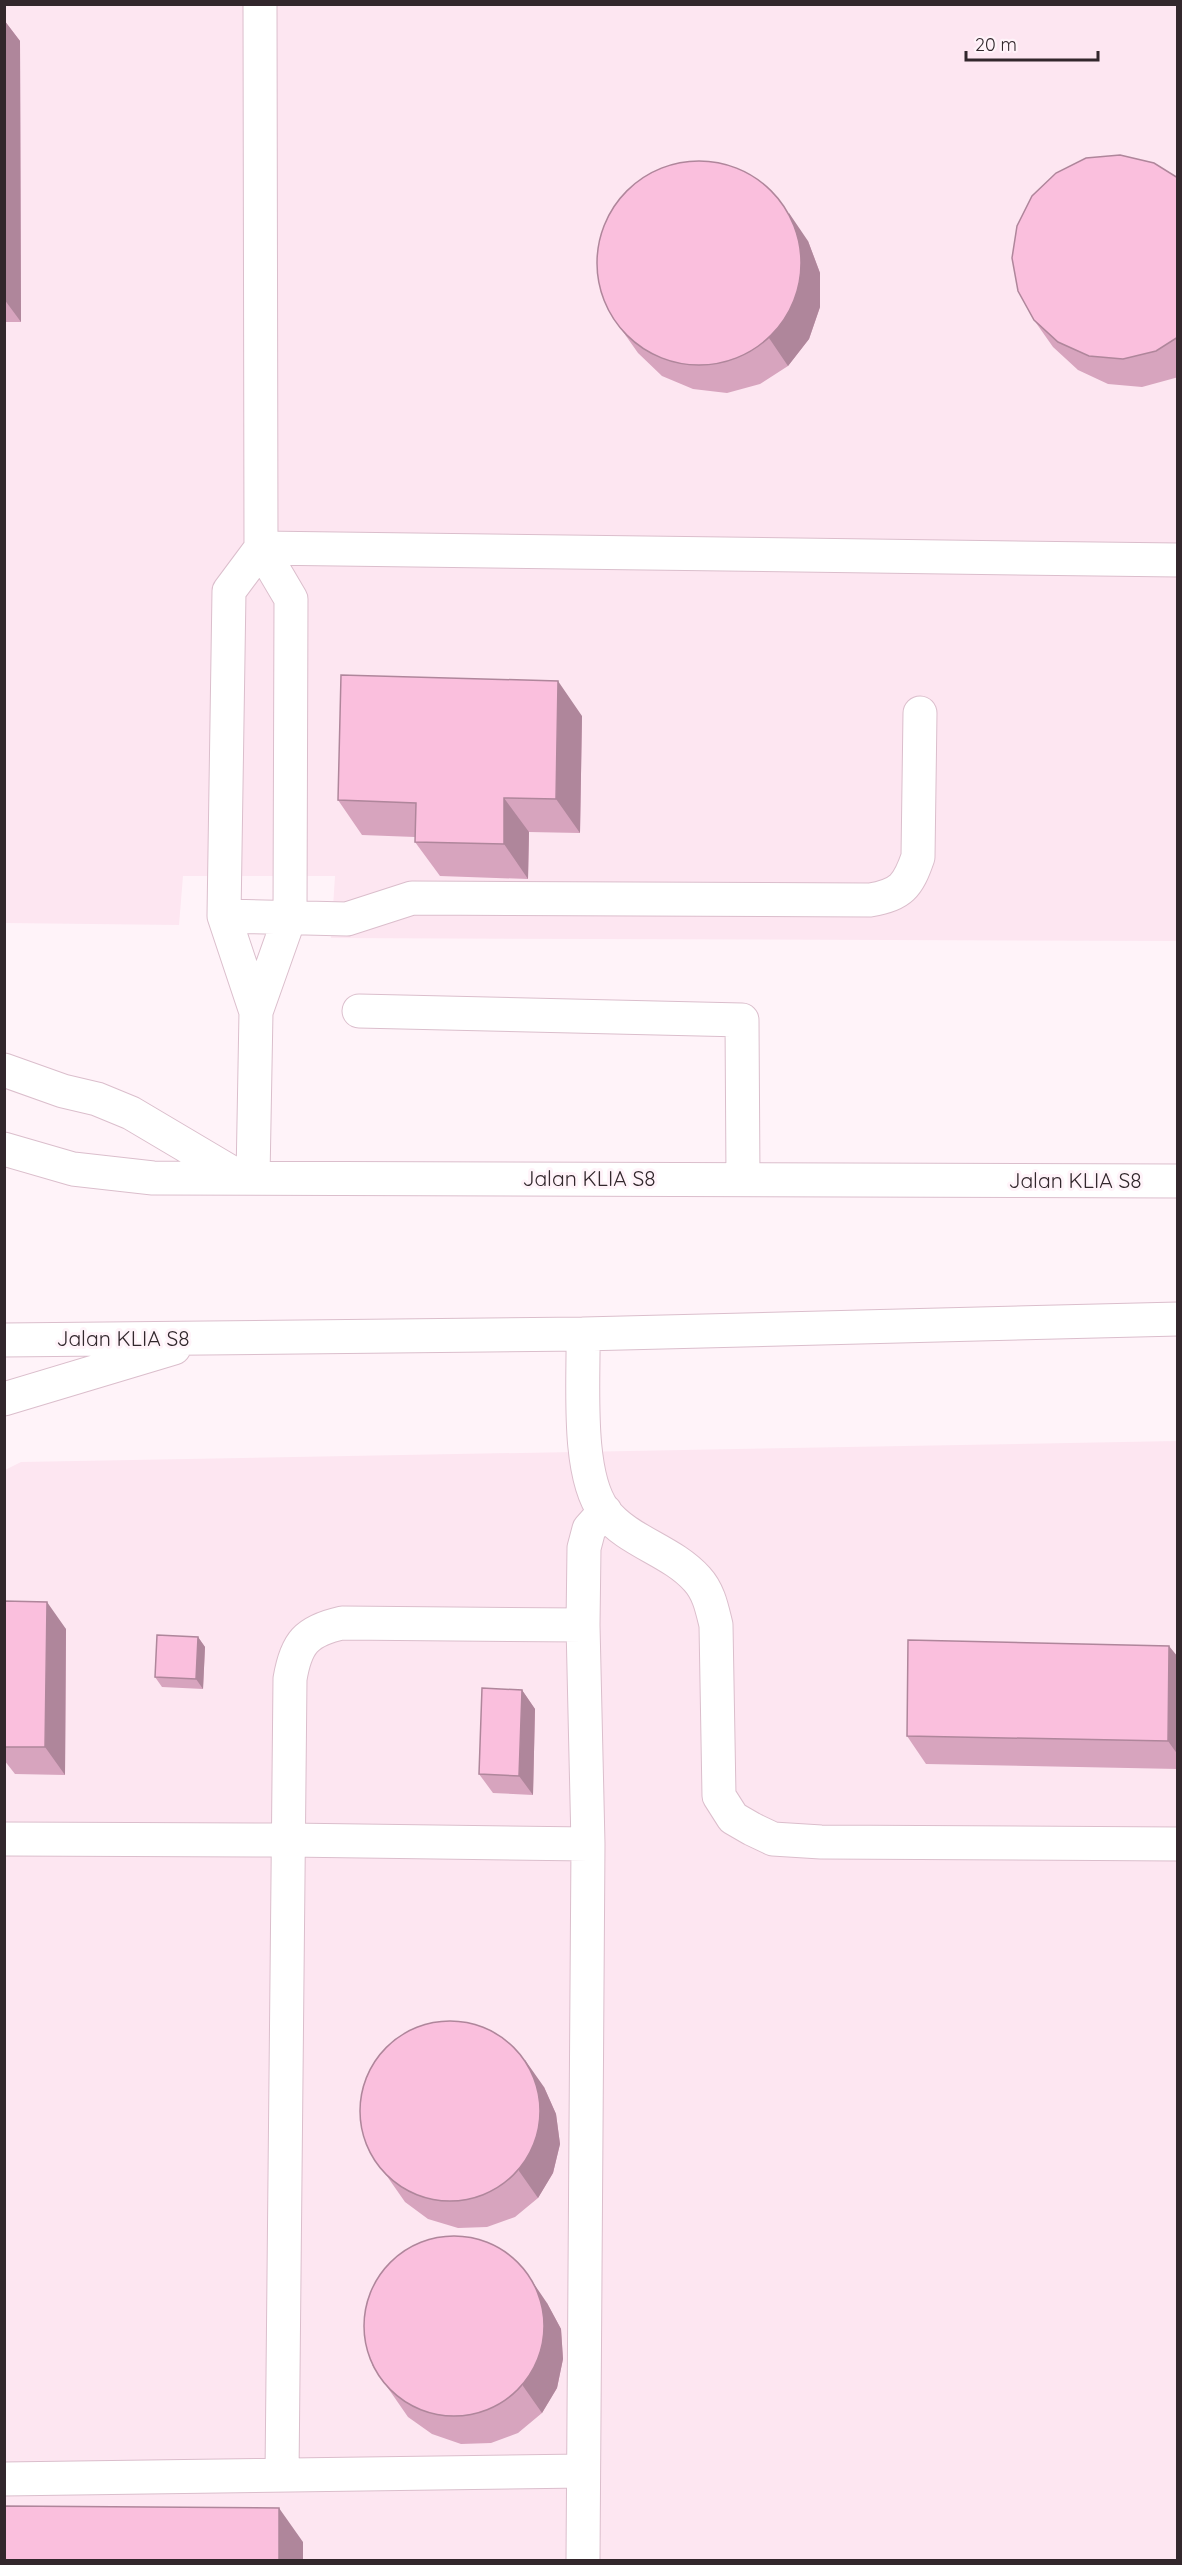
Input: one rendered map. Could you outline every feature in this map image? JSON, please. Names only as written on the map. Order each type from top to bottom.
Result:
[{"type":"street","points":[[4,1070],[63,1091],[97,1099],[131,1113],[246,1177],[256,1012],[290,916],[291,599],[261,548],[260,4]]},
{"type":"street","points":[[261,548],[1178,560]]},
{"type":"street","points":[[256,1012],[224,916],[229,591],[261,548]]},
{"type":"street","points":[[224,916],[347,919],[412,898],[870,900],[885,898],[900,891],[912,876],[918,857],[920,713]]},
{"type":"street","points":[[359,1011],[742,1020],[743,1179]]},
{"type":"street","name":"Jalan KLIA S8","points":[[4,1149],[74,1169],[153,1178],[1178,1181]]},
{"type":"street","name":"Jalan KLIA S8","points":[[4,1340],[583,1334],[1178,1319]]},
{"type":"street","points":[[583,1334],[585,1451],[593,1490],[604,1511],[625,1531],[697,1579],[710,1600],[716,1625],[719,1796],[733,1818],[773,1839],[821,1842],[1178,1844]]},
{"type":"street","points":[[4,1399],[207,1338]]},
{"type":"street","points":[[583,2560],[588,1844],[583,1625],[584,1548],[589,1529],[604,1511]]},
{"type":"street","points":[[282,2475],[290,1679],[294,1659],[303,1639],[324,1627],[342,1623],[583,1625]]},
{"type":"street","points":[[4,1839],[588,1844]]},
{"type":"street","points":[[4,2479],[583,2471]]},
{"type":"shaded area","points":[[5,5],[1177,5],[1177,941],[331,938],[335,876],[183,876],[179,925],[5,923]]},
{"type":"shaded area","points":[[1177,1441],[1177,2560],[5,2560],[5,1470],[21,1462]]},
{"type":"building","points":[[1120,155],[1154,163],[1178,178],[1178,337],[1156,351],[1123,359],[1089,356],[1058,342],[1034,320],[1018,291],[1012,258],[1017,226],[1032,196],[1056,173],[1086,158]]},
{"type":"building","points":[[699,161],[719,163],[738,169],[771,191],[793,224],[799,243],[801,263],[799,283],[793,302],[771,335],[738,357],[719,363],[699,365],[679,363],[660,357],[627,335],[605,302],[599,283],[597,263],[599,243],[605,224],[627,191],[660,169],[679,163]]},
{"type":"building","points":[[341,675],[558,681],[556,799],[504,798],[504,844],[415,842],[416,803],[338,800]]},
{"type":"building","points":[[4,1601],[47,1602],[45,1747],[4,1747]]},
{"type":"building","points":[[157,1635],[198,1637],[196,1679],[155,1677]]},
{"type":"building","points":[[908,1640],[1169,1646],[1168,1741],[907,1736]]},
{"type":"building","points":[[482,1688],[522,1690],[519,1776],[479,1774]]},
{"type":"building","points":[[450,2021],[484,2028],[500,2036],[513,2048],[525,2061],[533,2077],[540,2111],[533,2145],[525,2161],[513,2174],[500,2186],[484,2194],[450,2201],[416,2194],[400,2186],[387,2174],[375,2161],[367,2145],[360,2111],[367,2077],[375,2061],[387,2048],[400,2036],[416,2028]]},
{"type":"building","points":[[454,2236],[488,2243],[504,2251],[518,2262],[529,2276],[537,2292],[544,2326],[537,2360],[529,2376],[518,2390],[504,2401],[488,2409],[454,2416],[420,2409],[404,2401],[390,2390],[379,2376],[371,2360],[364,2326],[371,2292],[379,2276],[390,2262],[404,2251],[420,2243]]},
{"type":"building","points":[[4,2506],[279,2508],[279,2560],[4,2560]]}]
